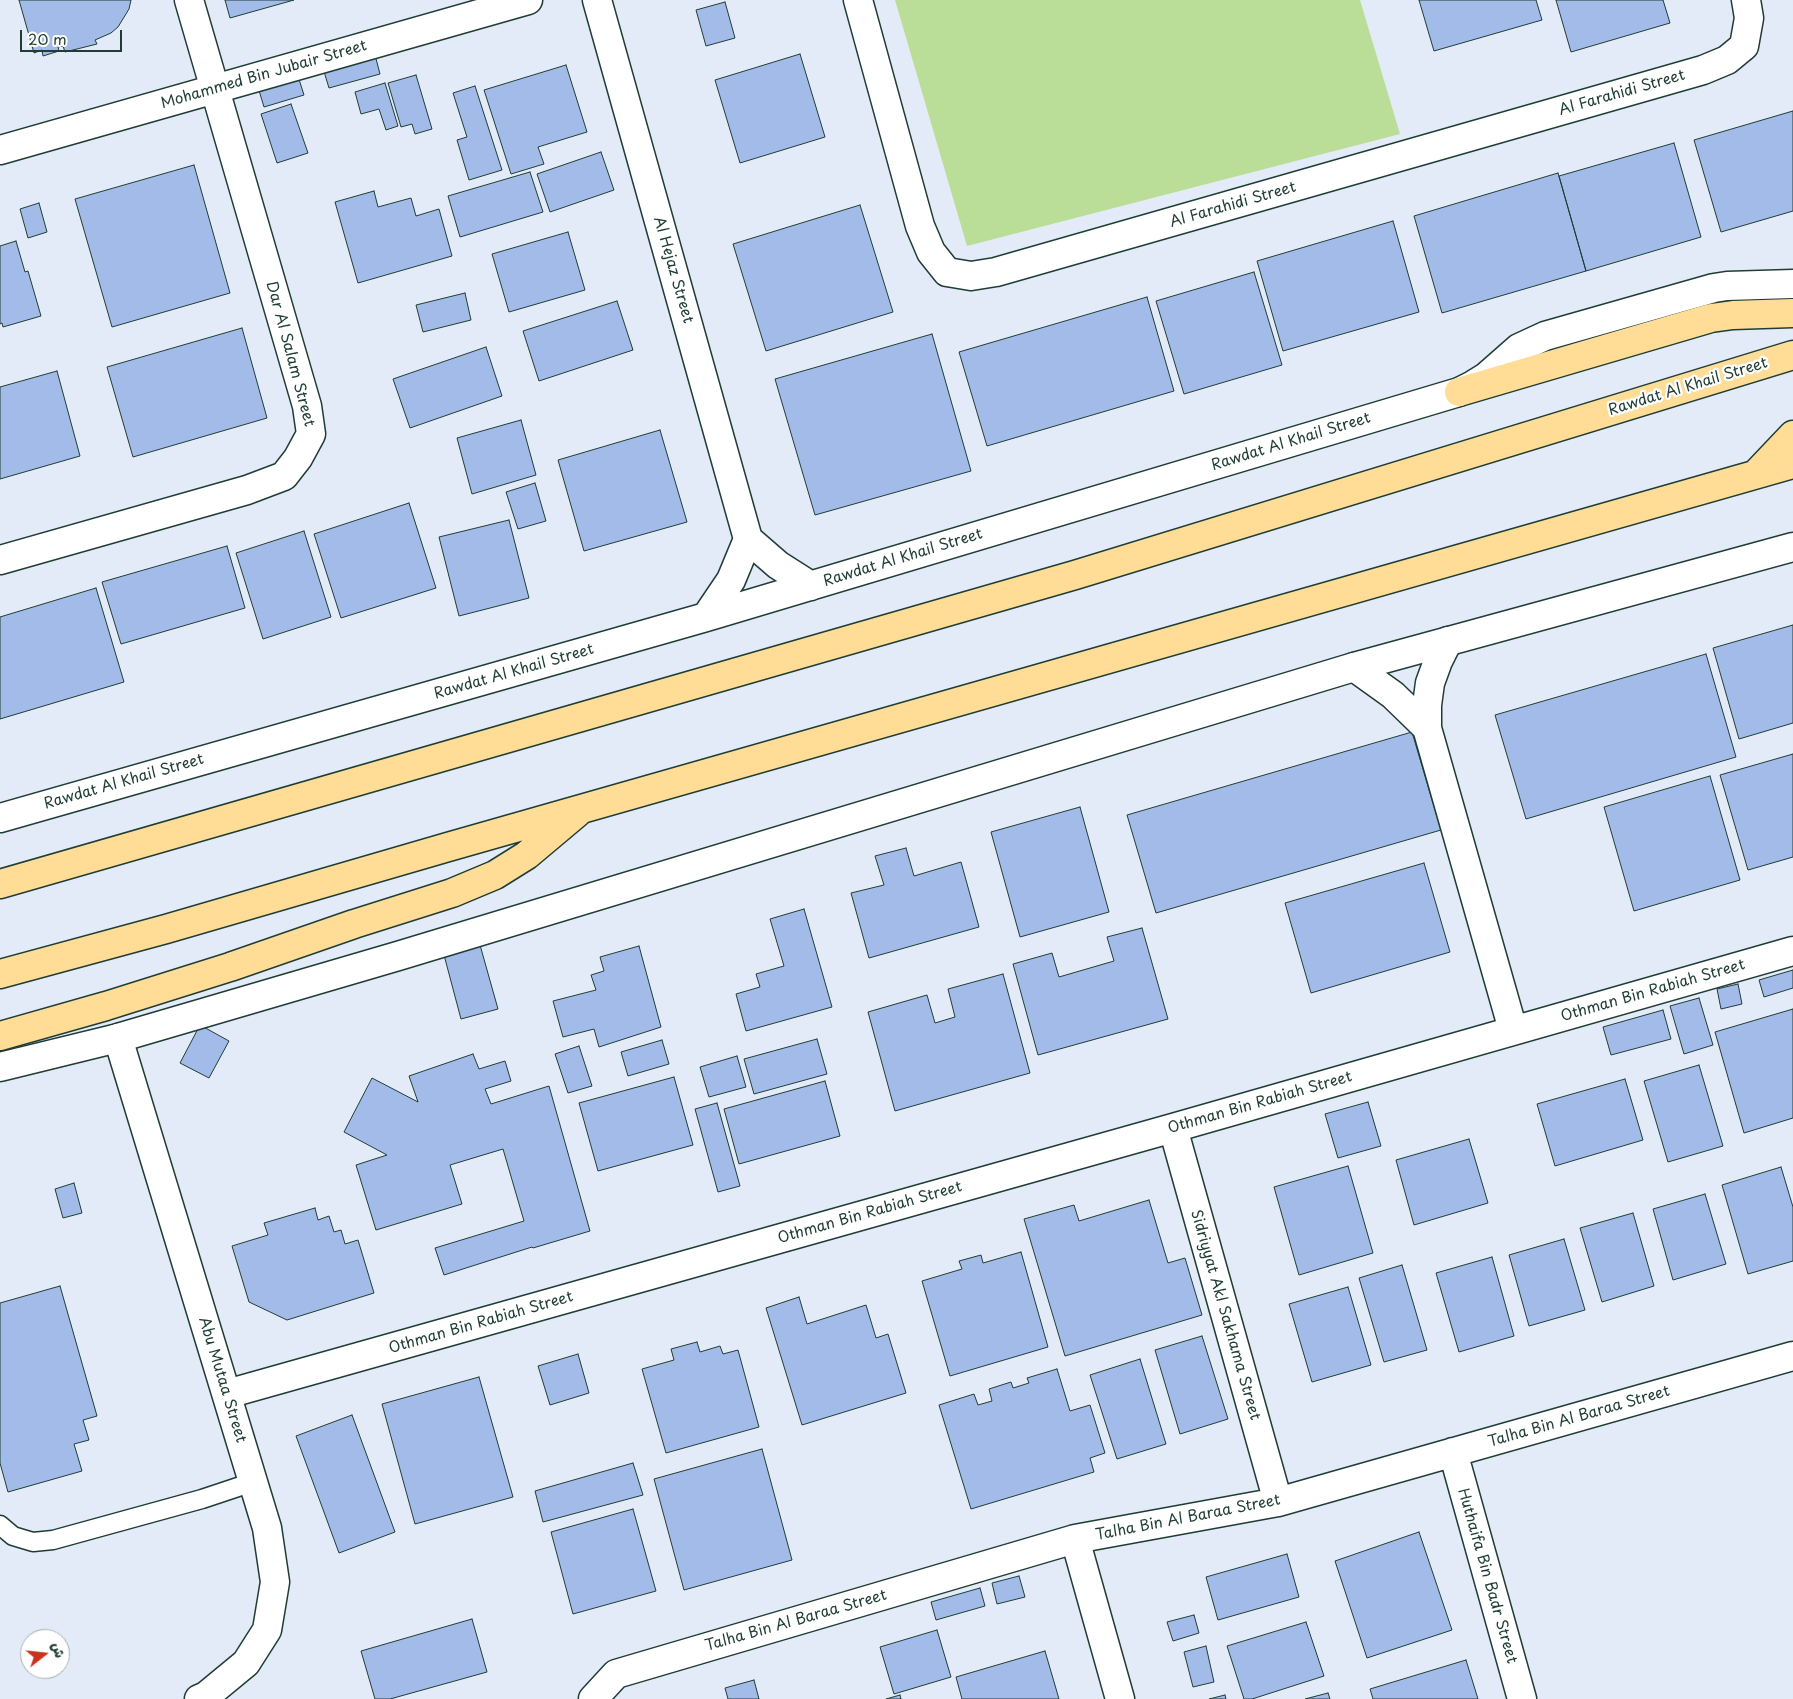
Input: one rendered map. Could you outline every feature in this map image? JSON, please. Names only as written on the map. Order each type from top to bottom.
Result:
[{"type":"main road","points":[[1459,392],[1711,318],[1733,314],[1793,313]]},
{"type":"main road","name":"Rawdat Al Khail Street","points":[[0,884],[1075,575],[1793,355]]},
{"type":"main road","points":[[1756,474],[1793,435]]},
{"type":"main road","points":[[0,974],[1793,464]]},
{"type":"main road","points":[[0,1036],[145,994],[452,893],[495,875],[527,856],[582,809]]},
{"type":"street","name":"Dar Al Salam Street","points":[[0,560],[247,490],[284,476],[298,458],[311,434],[307,406],[189,0]]},
{"type":"street","name":"Mohammed Bin Jubair Street","points":[[0,150],[528,0]]},
{"type":"street","name":"Al Hejaz Street","points":[[597,0],[748,539]]},
{"type":"street","name":"Al Farahidi Street","points":[[858,0],[920,226],[931,252],[947,272],[970,276],[996,272],[1704,70],[1726,60],[1744,46],[1748,18],[1746,0]]},
{"type":"street","name":"Rawdat Al Khail Street","points":[[0,818],[706,617],[1459,392],[1486,377],[1519,348],[1545,336],[1714,288],[1793,284]]},
{"type":"street","points":[[706,617],[731,580],[748,539],[778,565],[811,586]]},
{"type":"street","points":[[0,1066],[118,1038],[586,901],[1354,667],[1793,547]]},
{"type":"street","points":[[1448,641],[1430,683],[1427,705],[1427,728],[1513,1030]]},
{"type":"street","points":[[1354,667],[1392,695],[1427,728]]},
{"type":"street","name":"Othman Bin Rabiah Street","points":[[227,1394],[1793,951]]},
{"type":"street","name":"Abu Mutaa Street","points":[[118,1038],[267,1528],[275,1582],[267,1630],[246,1663],[206,1696],[198,1699]]},
{"type":"street","name":"Sidriyyat Akl Sakhama Street","points":[[1172,1128],[1278,1502]]},
{"type":"street","name":"Talha Bin Al Baraa Street","points":[[593,1699],[616,1674],[1075,1539],[1278,1502],[1793,1356]]},
{"type":"street","name":"Huthaifa Bin Badr Street","points":[[1453,1452],[1522,1699]]},
{"type":"street","points":[[1075,1539],[1120,1699]]},
{"type":"lane","points":[[0,1525],[13,1536],[33,1542],[52,1540],[202,1499],[253,1482]]},
{"type":"green space","points":[[895,0],[1360,0],[1400,134],[967,246]]},
{"type":"building","points":[[19,0],[131,0],[129,9],[118,27],[111,33],[95,40],[97,44],[65,52],[63,46],[58,47],[59,51],[43,56],[42,50],[34,53]]},
{"type":"building","points":[[225,0],[294,0],[230,18]]},
{"type":"building","points":[[1419,0],[1536,0],[1542,20],[1434,51]]},
{"type":"building","points":[[1556,0],[1663,0],[1670,23],[1571,52]]},
{"type":"building","points":[[725,2],[735,38],[706,46],[696,10]]},
{"type":"building","points":[[374,51],[380,74],[329,88],[322,65]]},
{"type":"building","points":[[800,54],[825,137],[740,163],[715,80]]},
{"type":"building","points":[[566,65],[587,132],[538,147],[544,164],[511,174],[484,90]]},
{"type":"building","points":[[297,73],[304,95],[264,107],[257,84]]},
{"type":"building","points":[[416,75],[432,129],[415,134],[412,124],[401,127],[388,83]]},
{"type":"building","points":[[385,83],[398,126],[386,130],[379,109],[361,114],[355,92]]},
{"type":"building","points":[[475,86],[502,170],[469,180],[457,140],[467,137],[453,93]]},
{"type":"building","points":[[291,104],[308,153],[277,163],[261,114]]},
{"type":"building","points":[[1793,111],[1793,211],[1721,232],[1694,140]]},
{"type":"building","points":[[1674,143],[1701,237],[1586,271],[1559,176]]},
{"type":"building","points":[[601,152],[614,190],[550,212],[537,174]]},
{"type":"building","points":[[194,165],[230,293],[112,327],[75,199]]},
{"type":"building","points":[[530,172],[543,212],[460,237],[448,196]]},
{"type":"building","points":[[1558,173],[1586,271],[1442,313],[1414,216]]},
{"type":"building","points":[[374,191],[378,207],[411,198],[416,216],[439,209],[452,256],[358,283],[335,202]]},
{"type":"building","points":[[39,203],[47,232],[28,238],[20,209]]},
{"type":"building","points":[[860,205],[893,312],[766,351],[733,244]]},
{"type":"building","points":[[1393,221],[1419,312],[1283,351],[1257,261]]},
{"type":"building","points":[[568,232],[585,290],[509,312],[492,254]]},
{"type":"building","points":[[16,241],[25,272],[28,271],[41,316],[3,327],[2,323],[0,324],[0,246]]},
{"type":"building","points":[[1254,272],[1282,365],[1184,394],[1156,301]]},
{"type":"building","points":[[465,293],[471,320],[423,332],[416,305]]},
{"type":"building","points":[[1147,297],[1174,391],[987,446],[959,352]]},
{"type":"building","points":[[617,301],[633,350],[539,381],[523,331]]},
{"type":"building","points":[[242,328],[267,418],[133,457],[107,367]]},
{"type":"building","points":[[932,334],[971,471],[815,515],[775,379]]},
{"type":"building","points":[[486,347],[502,396],[410,428],[393,379]]},
{"type":"building","points":[[57,371],[80,456],[0,479],[0,387]]},
{"type":"building","points":[[521,420],[536,475],[472,494],[457,438]]},
{"type":"building","points":[[660,430],[687,522],[584,551],[558,460]]},
{"type":"building","points":[[535,483],[546,521],[518,529],[506,492]]},
{"type":"building","points":[[409,503],[436,588],[341,618],[314,534]]},
{"type":"building","points":[[509,520],[529,598],[459,616],[439,537]]},
{"type":"building","points":[[304,531],[331,617],[263,639],[236,553]]},
{"type":"building","points":[[227,546],[245,608],[121,644],[102,582]]},
{"type":"building","points":[[96,588],[124,682],[0,719],[0,617]]},
{"type":"building","points":[[1793,625],[1793,723],[1739,739],[1713,648]]},
{"type":"building","points":[[1706,654],[1736,757],[1526,819],[1495,715]]},
{"type":"building","points":[[1412,732],[1441,830],[1156,913],[1127,815]]},
{"type":"building","points":[[1793,754],[1793,857],[1748,870],[1720,775]]},
{"type":"building","points":[[1710,776],[1740,880],[1634,911],[1604,807]]},
{"type":"building","points":[[1080,807],[1109,912],[1020,937],[991,832]]},
{"type":"building","points":[[906,848],[914,876],[961,862],[979,927],[869,958],[851,893],[884,885],[875,856]]},
{"type":"building","points":[[1424,863],[1450,952],[1311,993],[1285,903]]},
{"type":"building","points":[[804,909],[832,1007],[746,1031],[736,994],[760,987],[756,974],[784,966],[770,919]]},
{"type":"building","points":[[1142,928],[1168,1019],[1038,1055],[1013,964],[1052,953],[1059,977],[1114,961],[1107,937]]},
{"type":"building","points":[[480,945],[498,1009],[461,1019],[444,955]]},
{"type":"building","points":[[639,946],[661,1027],[599,1047],[594,1029],[563,1037],[553,1001],[596,990],[591,975],[604,971],[600,957]]},
{"type":"building","points":[[1793,970],[1793,988],[1764,997],[1759,980]]},
{"type":"building","points":[[1003,974],[1030,1073],[895,1111],[868,1012],[927,995],[935,1023],[955,1017],[948,989]]},
{"type":"building","points":[[1738,984],[1742,1004],[1721,1009],[1717,989]]},
{"type":"building","points":[[1699,998],[1713,1045],[1684,1054],[1670,1006]]},
{"type":"building","points":[[1793,1009],[1793,1118],[1744,1133],[1715,1032]]},
{"type":"building","points":[[1663,1010],[1671,1039],[1611,1055],[1603,1027]]},
{"type":"building","points":[[200,1025],[229,1041],[209,1078],[180,1063]]},
{"type":"building","points":[[817,1039],[827,1074],[754,1094],[744,1059]]},
{"type":"building","points":[[662,1040],[669,1064],[628,1076],[621,1052]]},
{"type":"building","points":[[579,1046],[592,1086],[568,1093],[555,1054]]},
{"type":"building","points":[[473,1054],[479,1069],[505,1061],[511,1081],[485,1089],[491,1104],[549,1086],[590,1231],[444,1275],[435,1248],[524,1221],[503,1149],[450,1165],[462,1204],[376,1230],[356,1165],[387,1155],[344,1132],[372,1078],[418,1102],[409,1076]]},
{"type":"building","points":[[737,1056],[746,1087],[709,1097],[700,1067]]},
{"type":"building","points":[[1699,1065],[1723,1146],[1668,1162],[1644,1081]]},
{"type":"building","points":[[674,1077],[693,1145],[598,1171],[579,1103]]},
{"type":"building","points":[[1625,1079],[1643,1140],[1555,1166],[1537,1104]]},
{"type":"building","points":[[825,1081],[840,1136],[739,1164],[724,1109]]},
{"type":"building","points":[[1368,1102],[1381,1146],[1338,1158],[1325,1114]]},
{"type":"building","points":[[717,1103],[740,1186],[718,1192],[695,1109]]},
{"type":"building","points":[[1469,1139],[1488,1203],[1414,1225],[1396,1160]]},
{"type":"building","points":[[1348,1166],[1373,1253],[1299,1275],[1274,1187]]},
{"type":"building","points":[[1781,1167],[1793,1207],[1793,1261],[1748,1274],[1722,1185]]},
{"type":"building","points":[[74,1183],[82,1213],[63,1218],[55,1189]]},
{"type":"building","points":[[1705,1194],[1726,1264],[1673,1280],[1653,1209]]},
{"type":"building","points":[[1149,1200],[1168,1263],[1185,1258],[1202,1315],[1065,1356],[1024,1219],[1074,1205],[1079,1221]]},
{"type":"building","points":[[315,1208],[318,1220],[329,1216],[334,1232],[341,1230],[345,1244],[358,1240],[374,1293],[287,1320],[249,1302],[232,1246],[268,1235],[264,1223]]},
{"type":"building","points":[[1633,1213],[1654,1286],[1602,1302],[1580,1228]]},
{"type":"building","points":[[1564,1239],[1585,1310],[1529,1326],[1509,1255]]},
{"type":"building","points":[[1021,1252],[1048,1347],[950,1376],[922,1281],[962,1269],[959,1261],[981,1255],[983,1263]]},
{"type":"building","points":[[1492,1257],[1514,1336],[1459,1352],[1436,1273]]},
{"type":"building","points":[[1402,1265],[1427,1350],[1384,1362],[1359,1278]]},
{"type":"building","points":[[60,1286],[97,1416],[83,1420],[89,1440],[74,1444],[82,1471],[8,1492],[0,1463],[0,1303]]},
{"type":"building","points":[[1348,1287],[1371,1365],[1312,1382],[1289,1304]]},
{"type":"building","points":[[799,1297],[807,1324],[866,1305],[876,1338],[888,1334],[906,1393],[802,1425],[766,1308]]},
{"type":"building","points":[[1202,1336],[1228,1419],[1180,1434],[1155,1350]]},
{"type":"building","points":[[697,1342],[700,1352],[720,1346],[723,1354],[738,1350],[759,1427],[666,1453],[642,1369],[674,1360],[671,1349]]},
{"type":"building","points":[[578,1354],[589,1393],[550,1405],[538,1366]]},
{"type":"building","points":[[1140,1359],[1166,1444],[1117,1459],[1090,1375]]},
{"type":"building","points":[[1057,1369],[1070,1411],[1090,1405],[1105,1453],[1090,1458],[1094,1472],[971,1509],[939,1405],[974,1394],[978,1405],[992,1401],[989,1389],[1011,1382],[1013,1388],[1029,1383],[1027,1378]]},
{"type":"building","points":[[479,1377],[513,1497],[415,1524],[382,1404]]},
{"type":"building","points":[[352,1415],[395,1532],[339,1553],[296,1436]]},
{"type":"building","points":[[762,1449],[792,1560],[684,1590],[654,1479]]},
{"type":"building","points":[[633,1463],[643,1495],[543,1522],[535,1491]]},
{"type":"building","points":[[633,1509],[656,1591],[573,1614],[551,1532]]},
{"type":"building","points":[[1419,1532],[1452,1630],[1367,1658],[1335,1561]]},
{"type":"building","points":[[1287,1554],[1299,1597],[1218,1620],[1206,1577]]},
{"type":"building","points":[[1019,1576],[1025,1597],[997,1604],[992,1583]]},
{"type":"building","points":[[980,1588],[985,1606],[936,1620],[931,1602]]},
{"type":"building","points":[[1194,1615],[1199,1633],[1173,1641],[1167,1622]]},
{"type":"building","points":[[472,1619],[487,1672],[390,1699],[375,1699],[361,1651]]},
{"type":"building","points":[[1306,1622],[1324,1676],[1252,1699],[1244,1699],[1227,1646]]},
{"type":"building","points":[[937,1630],[951,1677],[894,1694],[880,1647]]},
{"type":"building","points":[[1206,1646],[1214,1682],[1193,1687],[1184,1652]]},
{"type":"building","points":[[1045,1651],[1059,1699],[962,1699],[956,1677]]},
{"type":"building","points":[[1466,1660],[1478,1699],[1373,1699],[1370,1689]]},
{"type":"building","points":[[754,1680],[759,1699],[728,1699],[725,1688]]},
{"type":"building","points":[[1328,1693],[1330,1699],[1305,1699]]},
{"type":"building","points":[[900,1695],[901,1699],[886,1699]]},
{"type":"building","points":[[1225,1695],[1226,1699],[1209,1699]]}]
